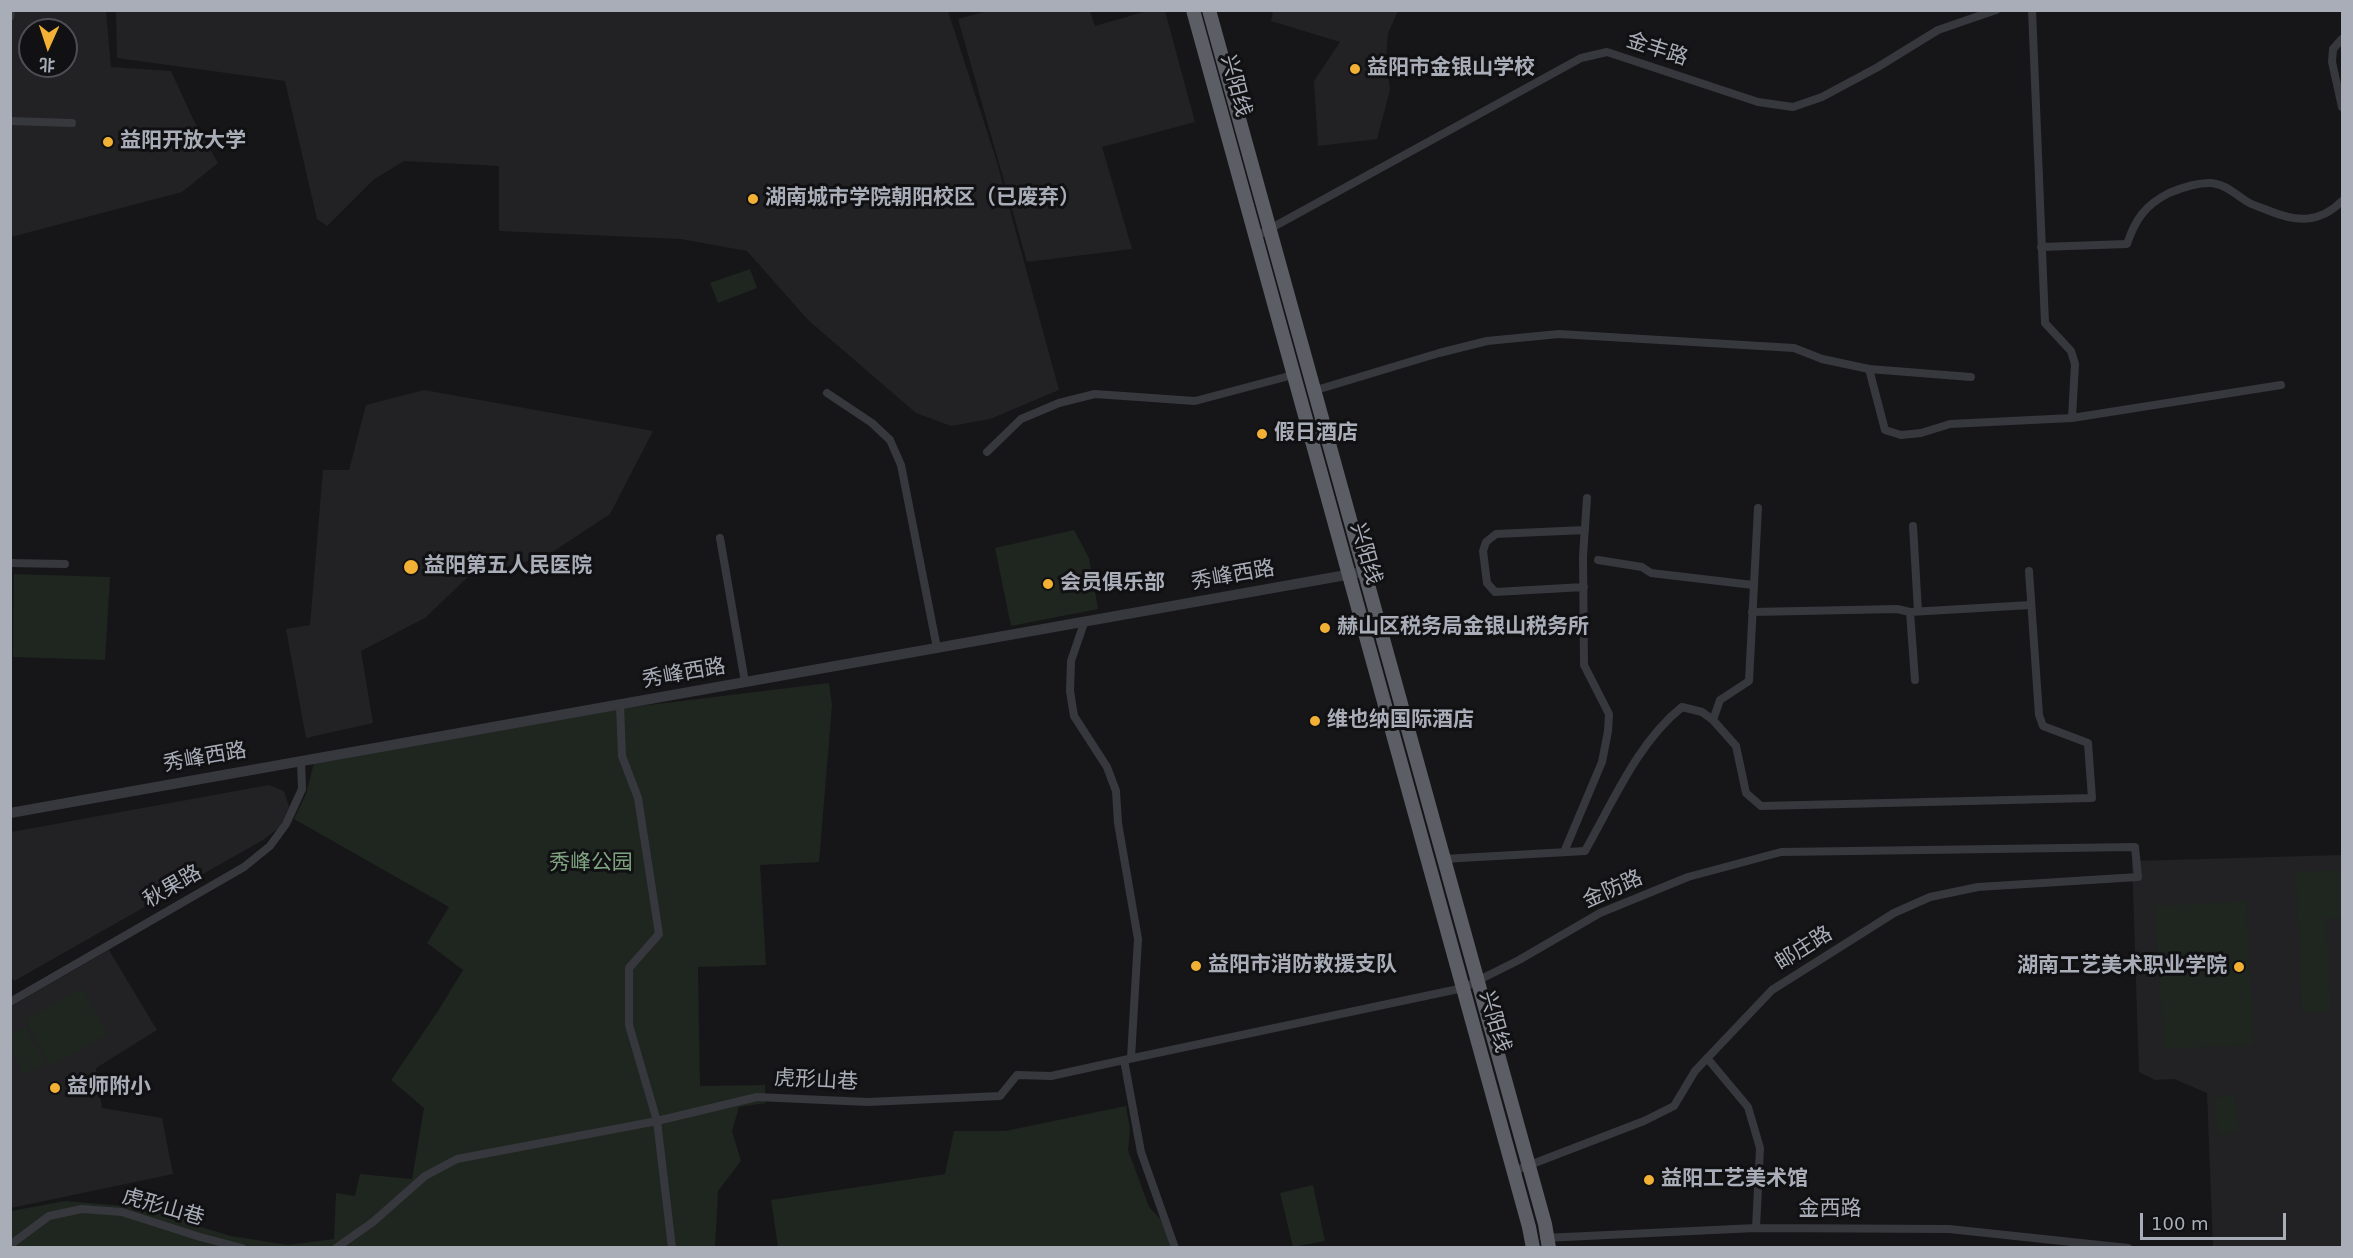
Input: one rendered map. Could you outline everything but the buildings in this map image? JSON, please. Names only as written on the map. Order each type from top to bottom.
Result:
[{"type":"highway","name":"兴阳线","points":[[1193,10],[1532,1243]]},
{"type":"highway","name":"兴阳线","points":[[1209,10],[1548,1243]]},
{"type":"street","points":[[10,17],[11,10]]},
{"type":"street","name":"金丰路","points":[[1255,237],[1581,58],[1607,52],[1758,102],[1792,107],[1822,97],[1878,67],[1938,30],[1996,10]]},
{"type":"street","points":[[2032,10],[2045,323],[2071,351],[2075,364],[2072,418]]},
{"type":"street","points":[[2343,39],[2333,49],[2332,62],[2343,107]]},
{"type":"street","points":[[10,121],[72,123]]},
{"type":"street","points":[[2041,247],[2127,244],[2134,224],[2154,200],[2185,186],[2210,183],[2231,189],[2247,202],[2290,219],[2308,219],[2332,211],[2343,201]]},
{"type":"street","points":[[1313,391],[1438,353],[1487,341],[1559,334],[1794,348],[1822,359],[1869,369],[1971,377]]},
{"type":"street","points":[[1869,369],[1885,430],[1901,435],[1921,433],[1950,424],[2072,418],[2281,385]]},
{"type":"street","points":[[987,452],[1021,419],[1059,403],[1095,394],[1195,401],[1293,375]]},
{"type":"street","points":[[827,393],[872,423],[890,441],[901,465],[937,648]]},
{"type":"street","points":[[1564,852],[1602,762],[1608,731],[1609,714],[1584,665],[1587,498]]},
{"type":"street","points":[[1713,720],[1720,699],[1749,681],[1758,508]]},
{"type":"street","points":[[1913,526],[1915,680]]},
{"type":"street","points":[[1584,587],[1495,592],[1487,583],[1483,551],[1486,542],[1496,534],[1585,530]]},
{"type":"street","points":[[720,538],[746,682]]},
{"type":"street","points":[[1598,560],[1642,567],[1651,573],[1753,585]]},
{"type":"street","points":[[10,562],[65,564]]},
{"type":"street","points":[[1443,859],[1585,851],[1641,753],[1670,717],[1682,707],[1702,712],[1713,720],[1737,746],[1746,792],[1761,806],[2092,798],[2088,743],[2043,726],[2039,715],[2029,571]]},
{"type":"street","name":"秀峰西路","points":[[10,813],[1364,572]]},
{"type":"street","points":[[1752,612],[1897,609],[1914,612],[2031,605]]},
{"type":"street","points":[[1084,623],[1071,661],[1070,691],[1074,716],[1107,767],[1116,791],[1118,823],[1138,939],[1127,1059],[1141,1152],[1175,1248]]},
{"type":"street","points":[[620,705],[622,756],[638,798],[659,934],[629,968],[629,1025],[657,1121],[672,1248]]},
{"type":"street","name":"秋果路","points":[[10,1002],[244,867],[270,846],[286,824],[302,789],[301,761]]},
{"type":"street","name":"金防路","points":[[1127,1059],[1463,988],[1519,960],[1600,913],[1688,877],[1781,852],[2135,847]]},
{"type":"street","name":"邮庄路","points":[[1514,1171],[1644,1121],[1674,1106],[1695,1071],[1772,990],[1894,913],[1930,897],[1978,887],[2138,877],[2135,847]]},
{"type":"street","points":[[1707,1058],[1748,1107],[1760,1148],[1756,1228]]},
{"type":"street","name":"虎形山巷","points":[[336,1248],[373,1222],[425,1176],[458,1159],[657,1121],[757,1096],[868,1102],[1000,1096],[1017,1075],[1051,1076],[1127,1059]]},
{"type":"street","name":"虎形山巷","points":[[10,1245],[49,1216],[82,1209],[122,1212],[242,1248]]},
{"type":"street","name":"金西路","points":[[1532,1243],[1756,1228],[1948,1229],[2128,1248]]},
{"type":"shaded area","name":"益阳开放大学","points":[[11,11],[106,11],[111,67],[171,71],[194,121],[218,163],[182,192],[11,237]]},
{"type":"shaded area","name":"湖南城市学院朝阳校区（已废弃）","points":[[116,11],[948,11],[996,159],[1059,390],[990,419],[951,426],[916,413],[808,320],[747,251],[681,239],[499,231],[499,166],[404,161],[373,180],[327,226],[317,219],[285,81],[117,58]]},
{"type":"shaded area","points":[[987,11],[1090,11],[1095,26],[1147,11],[1165,11],[1195,122],[1102,147],[1132,249],[1027,262],[958,19]]},
{"type":"shaded area","name":"益阳市金银山学校","points":[[1273,11],[1398,11],[1388,33],[1386,58],[1390,90],[1377,139],[1318,146],[1314,81],[1340,42],[1271,21]]},
{"type":"shaded area","name":"益阳第五人民医院","points":[[424,390],[653,431],[610,514],[545,557],[469,576],[425,618],[361,651],[373,723],[306,738],[286,629],[310,625],[323,470],[349,470],[366,405]]},
{"type":"shaded area","points":[[269,785],[284,791],[289,807],[280,827],[263,840],[14,981],[11,977],[11,832]]},
{"type":"shaded area","name":"湖南工艺美术职业学院","points":[[2342,855],[2342,1247],[2213,1247],[2207,1093],[2174,1079],[2155,1080],[2139,1072],[2132,861]]},
{"type":"shaded area","name":"益师附小","points":[[109,950],[157,1030],[96,1068],[102,1108],[162,1118],[173,1174],[11,1208],[10,1007]]},
{"type":"green space","points":[[750,269],[757,288],[718,303],[710,283]]},
{"type":"green space","name":"会员俱乐部","points":[[1074,530],[1089,558],[1098,609],[1011,626],[995,548]]},
{"type":"green space","points":[[14,574],[110,577],[105,660],[13,657]]},
{"type":"green space","name":"秀峰公园","points":[[829,683],[832,705],[819,862],[760,865],[766,965],[698,967],[700,1086],[765,1085],[766,1103],[739,1107],[732,1131],[741,1161],[718,1191],[715,1247],[11,1248],[11,1211],[65,1201],[173,1210],[201,1227],[231,1236],[288,1245],[334,1239],[336,1193],[355,1196],[360,1174],[412,1179],[424,1108],[391,1080],[463,970],[427,943],[449,907],[294,819],[306,794],[314,763],[616,709]]},
{"type":"green space","points":[[2342,870],[2342,918],[2326,919],[2331,1012],[2302,1013],[2296,872]]},
{"type":"green space","points":[[2246,901],[2254,1045],[2164,1049],[2155,906]]},
{"type":"green space","points":[[82,988],[108,1035],[51,1066],[25,1020]]},
{"type":"green space","points":[[25,1027],[46,1063],[25,1075],[11,1049],[11,1035]]},
{"type":"green space","points":[[2234,1094],[2239,1132],[2218,1135],[2213,1098]]},
{"type":"green space","points":[[1126,1106],[1130,1129],[1128,1150],[1149,1207],[1164,1223],[1170,1247],[778,1247],[771,1200],[945,1174],[954,1131],[1005,1131]]},
{"type":"green space","points":[[1313,1185],[1325,1241],[1293,1247],[1280,1193]]},
{"type":"place","name":"益阳市金银山学校","points":[[1355,69]]},
{"type":"place","name":"益阳开放大学","points":[[108,142]]},
{"type":"place","name":"湖南城市学院朝阳校区（已废弃）","points":[[753,199]]},
{"type":"place","name":"假日酒店","points":[[1262,434]]},
{"type":"place","name":"益阳第五人民医院","points":[[411,567]]},
{"type":"place","name":"会员俱乐部","points":[[1048,584]]},
{"type":"place","name":"赫山区税务局金银山税务所","points":[[1325,628]]},
{"type":"place","name":"维也纳国际酒店","points":[[1315,721]]},
{"type":"place","name":"益阳市消防救援支队","points":[[1196,966]]},
{"type":"place","name":"湖南工艺美术职业学院","points":[[2239,967]]},
{"type":"place","name":"益师附小","points":[[55,1088]]},
{"type":"place","name":"益阳工艺美术馆","points":[[1649,1180]]}]
